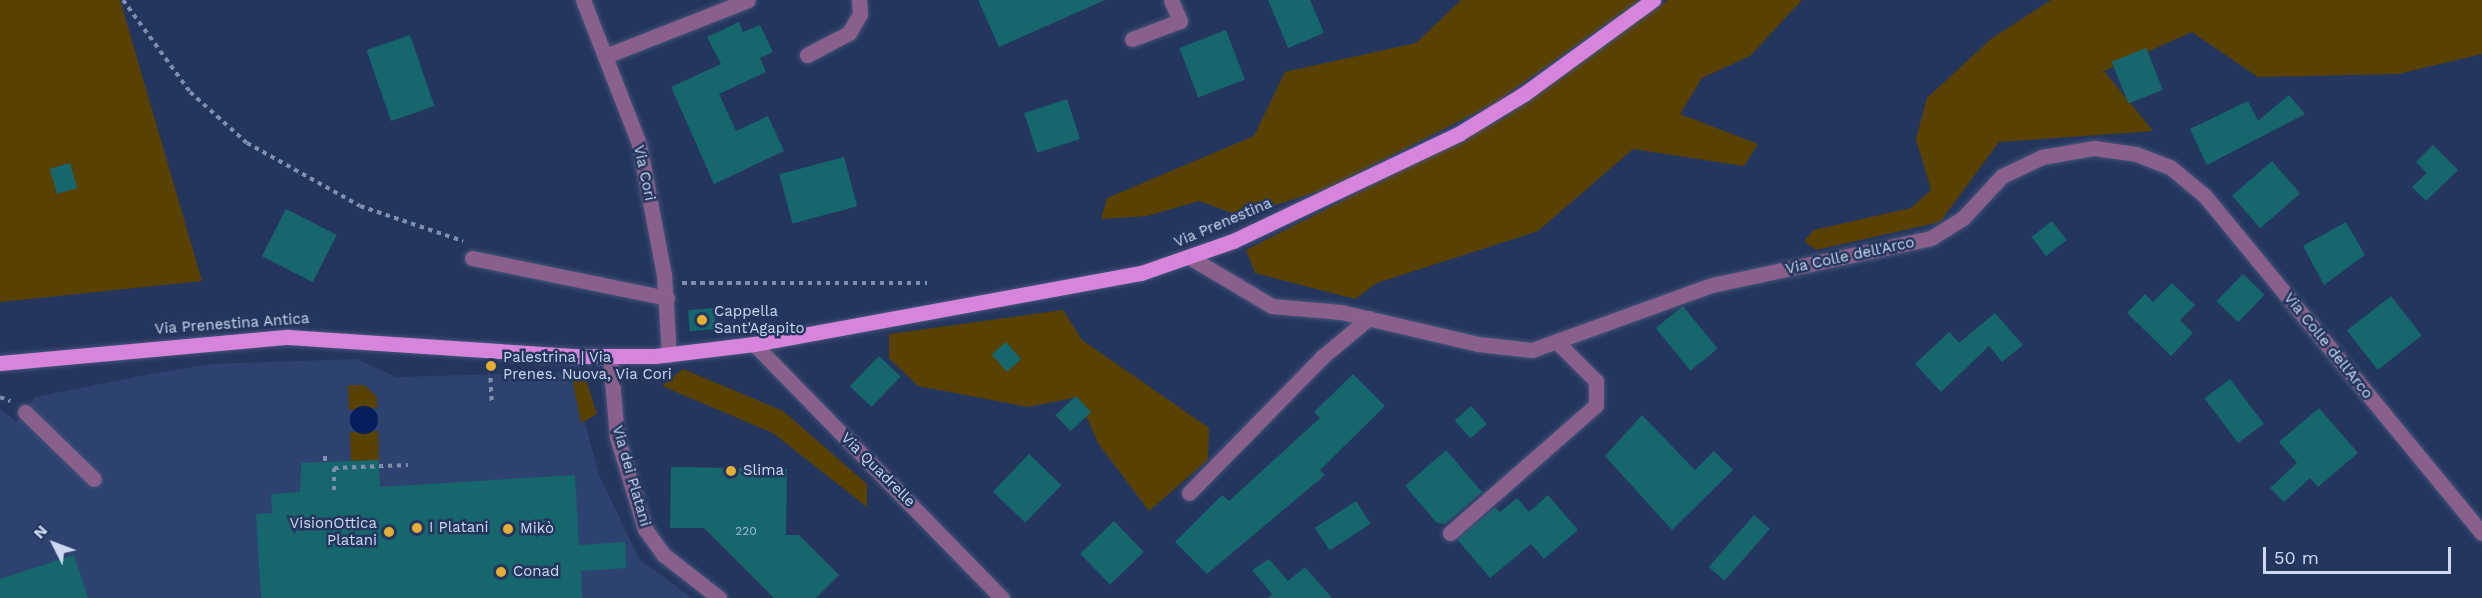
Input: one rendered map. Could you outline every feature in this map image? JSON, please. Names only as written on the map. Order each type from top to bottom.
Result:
[{"type":"main road","name":"Via Prenestina","points":[[669,355],[754,344],[1131,275],[1191,258],[1481,121],[1653,0]]},
{"type":"main road","name":"Via Prenestina Antica","points":[[0,363],[288,337],[573,356],[669,355]]},
{"type":"street","name":"Via Cori","points":[[583,0],[608,55],[639,144],[666,290],[669,355]]},
{"type":"street","points":[[608,55],[748,0]]},
{"type":"street","points":[[807,56],[849,33],[860,14],[859,0]]},
{"type":"street","points":[[1132,39],[1180,21],[1171,0]]},
{"type":"street","name":"Via Colle dell'Arco","points":[[1191,258],[1272,306],[1369,318],[1509,349],[1559,344],[1712,285],[1917,243],[1955,224],[1996,181],[2019,166],[2067,151],[2119,150],[2161,162],[2198,189],[2482,533]]},
{"type":"street","points":[[471,251],[666,290]]},
{"type":"street","points":[[1189,493],[1322,357],[1369,318]]},
{"type":"street","name":"Via Quadrelle","points":[[754,344],[1002,598]]},
{"type":"street","points":[[1450,533],[1596,405],[1596,381],[1559,344]]},
{"type":"street","name":"Via dei Platani","points":[[610,357],[617,437],[650,539],[719,598]]},
{"type":"street","points":[[25,412],[94,479]]},
{"type":"path","points":[[123,0],[190,92],[247,143],[360,206],[471,251]]},
{"type":"path","points":[[666,290],[927,283]]},
{"type":"path","points":[[491,374],[492,404]]},
{"type":"path","points":[[325,456],[326,462]]},
{"type":"path","points":[[334,490],[334,468],[408,465]]},
{"type":"shaded area","points":[[0,0],[120,0],[202,281],[0,302]]},
{"type":"shaded area","points":[[1461,0],[1640,0],[1495,103],[1326,189],[1241,216],[1199,201],[1147,216],[1101,219],[1107,198],[1254,136],[1285,72],[1416,43]]},
{"type":"shaded area","points":[[1668,0],[1802,0],[1750,56],[1702,78],[1680,114],[1758,144],[1744,166],[1633,149],[1538,231],[1377,283],[1355,299],[1255,273],[1246,250],[1502,119]]},
{"type":"shaded area","points":[[2051,0],[2482,0],[2482,54],[2398,74],[2258,77],[2192,32],[2104,71],[2153,131],[1999,142],[1940,222],[1816,250],[1804,241],[1814,230],[1911,208],[1931,190],[1916,139],[1927,98],[1991,39]]},
{"type":"shaded area","points":[[1063,310],[1082,340],[1209,428],[1208,460],[1149,511],[1098,443],[1078,397],[1028,407],[918,386],[889,358],[889,334]]},
{"type":"shaded area","points":[[357,359],[396,377],[571,372],[599,475],[640,560],[692,598],[0,598],[0,409],[17,422],[35,397],[155,373],[212,364]]},
{"type":"shaded area","points":[[683,369],[783,411],[867,484],[867,507],[773,433],[662,386]]},
{"type":"shaded area","points":[[583,371],[597,414],[581,423],[571,372]]},
{"type":"shaded area","points":[[348,385],[364,385],[377,397],[377,408],[349,410]]},
{"type":"shaded area","points":[[364,406],[374,410],[378,420],[374,430],[364,434],[354,430],[350,420],[354,410]]},
{"type":"shaded area","points":[[378,431],[379,460],[351,461],[350,432]]},
{"type":"building","points":[[978,0],[1105,0],[999,47]]},
{"type":"building","points":[[1268,0],[1310,0],[1324,33],[1288,48]]},
{"type":"building","points":[[739,22],[743,32],[760,25],[773,52],[760,58],[766,72],[719,94],[736,131],[768,116],[784,151],[714,184],[671,87],[721,64],[707,37]]},
{"type":"building","points":[[1226,30],[1245,79],[1198,97],[1179,48]]},
{"type":"building","points":[[410,35],[434,106],[391,121],[367,50]]},
{"type":"building","points":[[2146,48],[2163,90],[2129,104],[2112,62]]},
{"type":"building","points":[[2289,95],[2305,114],[2207,165],[2190,129],[2248,101],[2258,121]]},
{"type":"building","points":[[1067,99],[1080,139],[1037,153],[1024,113]]},
{"type":"building","points":[[2433,145],[2458,170],[2426,201],[2412,187],[2427,173],[2416,162]]},
{"type":"building","points":[[844,157],[857,206],[792,224],[779,174]]},
{"type":"building","points":[[2272,161],[2300,193],[2260,228],[2232,196]]},
{"type":"building","points":[[70,163],[77,188],[57,194],[50,169]]},
{"type":"building","points":[[286,209],[337,235],[313,282],[262,256]]},
{"type":"building","points":[[2052,221],[2067,240],[2046,256],[2032,237]]},
{"type":"building","points":[[2346,222],[2365,255],[2324,285],[2303,246]]},
{"type":"building","points":[[2243,274],[2265,295],[2238,322],[2217,301]]},
{"type":"building","points":[[2172,283],[2195,305],[2180,320],[2193,333],[2171,356],[2127,313],[2145,294],[2153,302]]},
{"type":"building","points":[[2391,296],[2422,335],[2378,370],[2347,330]]},
{"type":"building","points":[[1683,306],[1718,349],[1690,371],[1656,328]]},
{"type":"building","name":"Cappella Sant'Agapito","points":[[714,308],[716,329],[690,331],[688,310]]},
{"type":"building","points":[[1995,313],[2023,345],[2002,362],[1989,346],[1941,392],[1915,364],[1949,332],[1959,343]]},
{"type":"building","points":[[1006,342],[1021,359],[1007,372],[992,354]]},
{"type":"building","points":[[879,356],[901,377],[871,407],[850,386]]},
{"type":"building","points":[[1353,374],[1385,406],[1320,470],[1325,475],[1207,574],[1175,542],[1222,495],[1229,501],[1320,418],[1314,412]]},
{"type":"building","points":[[2230,379],[2264,424],[2238,443],[2204,398]]},
{"type":"building","points":[[1076,396],[1091,412],[1071,431],[1056,415]]},
{"type":"building","points":[[1471,406],[1487,424],[1471,439],[1455,421]]},
{"type":"building","points":[[2319,408],[2358,453],[2318,487],[2310,478],[2284,502],[2270,488],[2297,463],[2279,442]]},
{"type":"building","points":[[1642,415],[1695,470],[1714,451],[1733,470],[1672,530],[1605,456]]},
{"type":"building","points":[[1446,450],[1482,492],[1445,524],[1437,523],[1405,486]]},
{"type":"building","points":[[1029,454],[1061,485],[1025,523],[993,491]]},
{"type":"building","name":"I Platani","points":[[379,460],[380,487],[575,475],[579,545],[625,542],[626,568],[581,571],[582,598],[261,598],[256,514],[272,513],[271,494],[300,492],[301,463]]},
{"type":"building","points":[[671,467],[787,469],[786,535],[799,535],[839,575],[816,598],[774,598],[704,528],[670,528]]},
{"type":"building","points":[[1548,495],[1578,530],[1544,559],[1531,544],[1490,578],[1457,539],[1495,507],[1500,512],[1517,498],[1529,512]]},
{"type":"building","points":[[1356,501],[1371,524],[1330,550],[1315,528]]},
{"type":"building","points":[[1754,515],[1770,529],[1725,581],[1709,567]]},
{"type":"building","points":[[1114,521],[1144,552],[1110,585],[1080,554]]},
{"type":"building","points":[[74,555],[88,598],[0,598],[0,579]]},
{"type":"building","points":[[1269,559],[1288,581],[1305,567],[1332,598],[1268,598],[1272,594],[1252,570]]},
{"type":"place","name":"Cappella Sant'Agapito","points":[[702,320]]},
{"type":"place","name":"Palestrina | Via Prenes. Nuova, Via Cori","points":[[491,366]]},
{"type":"place","name":"Slima","points":[[731,471]]},
{"type":"place","name":"I Platani","points":[[417,528]]},
{"type":"place","name":"Mikò","points":[[508,529]]},
{"type":"place","name":"VisionOttica Platani","points":[[389,532]]},
{"type":"place","name":"Conad","points":[[501,572]]}]
